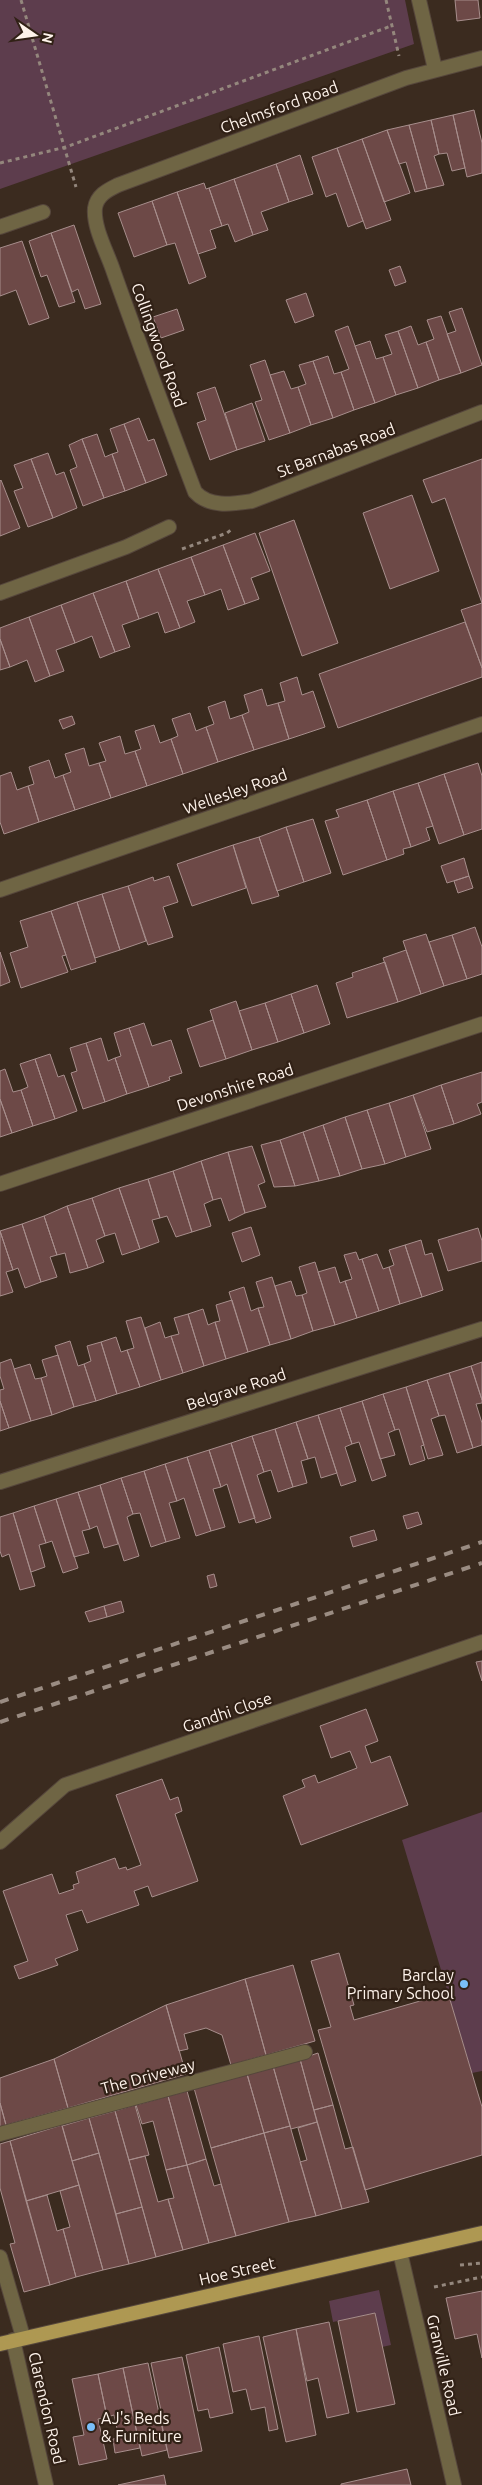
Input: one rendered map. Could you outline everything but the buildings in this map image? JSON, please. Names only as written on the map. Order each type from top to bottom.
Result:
[{"type":"main road","name":"Hoe Street","points":[[12,2340],[482,2233]]},
{"type":"street","points":[[419,0],[435,69]]},
{"type":"street","name":"Chelmsford Road","points":[[96,203],[103,193],[118,185],[406,78],[482,58]]},
{"type":"street","name":"Collingwood Road","points":[[96,203],[95,210],[98,226],[125,304],[195,492],[200,497]]},
{"type":"street","points":[[0,227],[43,212]]},
{"type":"street","name":"St Barnabas Road","points":[[200,497],[227,505],[252,501],[482,412]]},
{"type":"street","points":[[0,594],[126,547],[169,527]]},
{"type":"street","name":"Wellesley Road","points":[[0,890],[482,724]]},
{"type":"street","name":"Devonshire Road","points":[[0,1184],[482,1024]]},
{"type":"street","name":"Belgrave Road","points":[[0,1482],[482,1329]]},
{"type":"street","name":"Gandhi Close","points":[[0,1842],[65,1785],[482,1642]]},
{"type":"street","name":"The Driveway","points":[[0,2134],[305,2052]]},
{"type":"street","name":"Granville Road","points":[[400,2252],[454,2485]]},
{"type":"street","points":[[0,2257],[12,2340]]},
{"type":"street","name":"Clarendon Road","points":[[12,2340],[46,2485]]},
{"type":"path","points":[[21,0],[66,147],[77,190]]},
{"type":"path","points":[[386,0],[391,26],[406,78]]},
{"type":"path","points":[[0,163],[66,147],[391,26]]},
{"type":"path","points":[[409,2291],[482,2277]]},
{"type":"shaded area","points":[[0,0],[405,0],[414,44],[0,189]]},
{"type":"shaded area","name":"Barclay Primary School","points":[[482,1812],[482,2071],[472,2073],[402,1840]]},
{"type":"shaded area","points":[[379,2290],[391,2345],[382,2347],[375,2313],[333,2322],[329,2301]]},
{"type":"railway","points":[[0,1702],[482,1542]]},
{"type":"railway","points":[[0,1722],[482,1563]]},
{"type":"place","name":"Barclay Primary School","points":[[464,1984]]},
{"type":"place","name":"AJ's Beds & Furniture","points":[[91,2427]]}]
